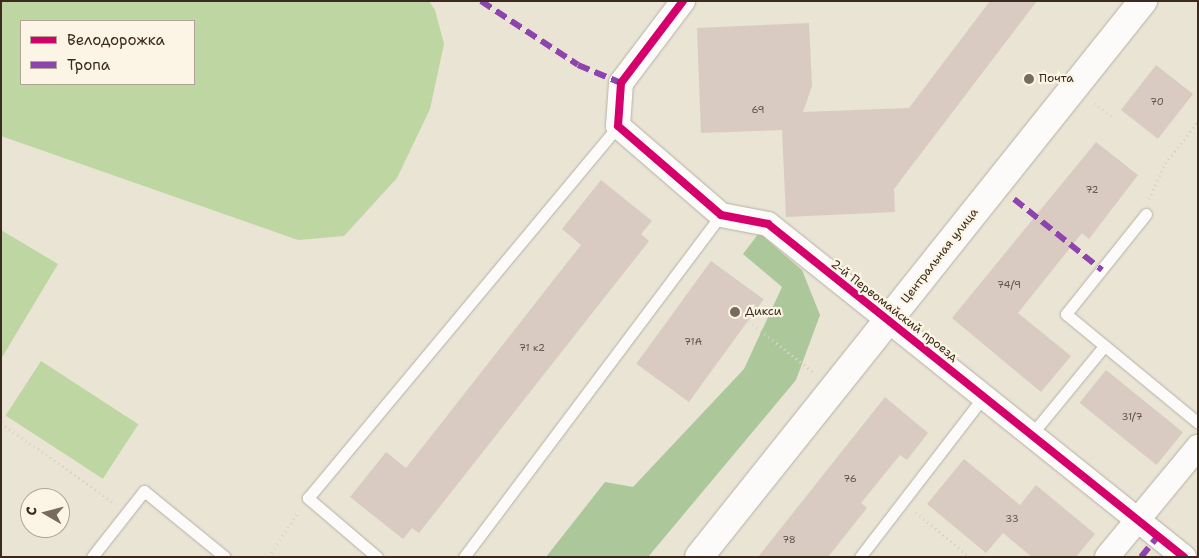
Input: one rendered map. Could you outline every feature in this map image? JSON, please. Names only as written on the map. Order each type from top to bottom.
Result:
[{"type":"main road","name":"Центральная улица","points":[[699,557],[1143,1]]},
{"type":"street","points":[[618,126],[621,83],[683,1]]},
{"type":"street","name":"2-й Первомайский проезд","points":[[618,126],[721,215],[768,224],[1184,557]]},
{"type":"street","points":[[1107,557],[1198,447]]},
{"type":"lane","points":[[377,557],[308,498],[618,126]]},
{"type":"lane","points":[[1146,214],[1066,314],[1198,422]]},
{"type":"lane","points":[[464,557],[721,215]]},
{"type":"lane","points":[[1031,435],[1104,346]]},
{"type":"lane","points":[[860,557],[904,503],[983,397]]},
{"type":"lane","points":[[92,557],[144,491],[225,557]]},
{"type":"path","points":[[1094,102],[1114,118]]},
{"type":"path","points":[[1146,214],[1152,186],[1198,121]]},
{"type":"path","points":[[749,321],[813,372]]},
{"type":"path","points":[[1,423],[127,512]]},
{"type":"path","points":[[269,557],[308,498]]},
{"type":"path","points":[[904,503],[969,557]]},
{"type":"green space","points":[[1,1],[429,1],[435,10],[444,44],[430,109],[397,178],[344,236],[298,240],[1,136]]},
{"type":"green space","points":[[1,230],[58,264],[1,359]]},
{"type":"green space","points":[[759,233],[802,270],[820,315],[796,380],[648,557],[546,557],[605,482],[633,487],[744,369],[782,287],[743,254]]},
{"type":"green space","points":[[41,361],[138,424],[103,479],[6,416]]},
{"type":"building","points":[[990,1],[1037,1],[894,189],[895,212],[786,217],[782,130],[701,133],[697,28],[809,23],[812,86],[803,112],[909,108]]},
{"type":"building","points":[[1156,65],[1193,94],[1158,139],[1121,110]]},
{"type":"building","points":[[1096,142],[1138,175],[1089,239],[1082,233],[1018,313],[1071,356],[1041,392],[952,318]]},
{"type":"building","points":[[601,180],[652,221],[641,234],[649,241],[419,533],[412,528],[403,539],[350,497],[386,452],[406,468],[581,245],[562,229]]},
{"type":"building","points":[[711,261],[764,299],[689,402],[636,364]]},
{"type":"building","points":[[1106,370],[1183,432],[1157,465],[1080,403]]},
{"type":"building","points":[[885,397],[928,433],[907,460],[900,455],[861,503],[867,508],[828,557],[758,557]]},
{"type":"building","points":[[964,459],[1020,505],[1036,485],[1095,534],[1076,557],[1032,557],[1003,533],[986,553],[927,504]]},
{"type":"marked path","points":[[481,1],[578,65],[621,83]]},
{"type":"marked path","points":[[1014,199],[1102,270]]},
{"type":"marked path","points":[[1141,557],[1158,536]]},
{"type":"cycle path","points":[[683,1],[621,83],[618,126],[721,215],[768,224],[1184,557]]},
{"type":"place","name":"Почта","points":[[1029,79]]},
{"type":"place","name":"Дикси","points":[[735,312]]}]
